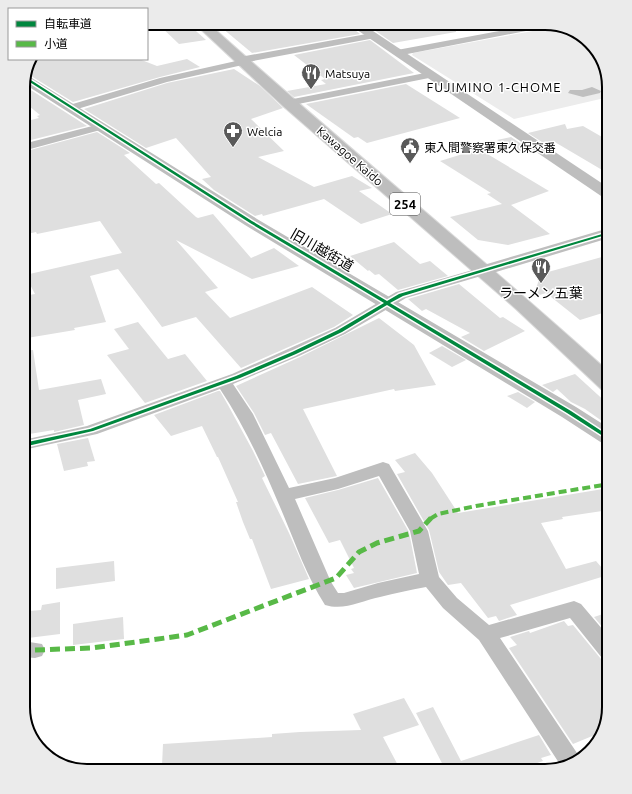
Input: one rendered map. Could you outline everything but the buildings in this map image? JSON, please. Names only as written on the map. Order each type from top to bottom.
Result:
[{"type":"highway","name":"Kawagoe Kaido","points":[[208,30],[288,103],[523,305],[602,378]]},
{"type":"street","points":[[363,30],[602,190]]},
{"type":"street","points":[[397,53],[521,30]]},
{"type":"street","points":[[70,108],[164,80],[242,61],[372,36]]},
{"type":"street","points":[[288,103],[430,75]]},
{"type":"street","name":"旧川越街道","points":[[30,82],[251,222],[570,412],[602,433]]},
{"type":"street","points":[[30,146],[100,127]]},
{"type":"street","points":[[30,443],[90,430],[224,382],[294,353],[340,331],[401,295],[602,235]]},
{"type":"street","points":[[224,382],[245,414],[284,495],[322,584],[332,600],[344,600],[378,590],[430,579]]},
{"type":"street","points":[[284,495],[338,483],[383,468],[419,532],[430,579],[450,604],[486,634],[569,758]]},
{"type":"street","points":[[486,634],[574,609],[602,643]]},
{"type":"shaded area","points":[[538,30],[556,31],[573,38],[588,49],[599,69],[602,80],[602,99],[514,119],[412,55],[413,53]]},
{"type":"shaded area","points":[[592,87],[601,91],[600,93],[583,97],[568,93],[570,90],[582,90]]},
{"type":"marked path","points":[[35,650],[92,648],[187,635],[336,578],[359,552],[377,543],[419,531],[430,519],[438,514],[476,506],[602,485]]},
{"type":"cycle path","points":[[30,81],[251,222],[569,412],[602,433]]},
{"type":"cycle path","points":[[30,443],[91,430],[238,377],[340,331],[401,295],[602,235]]},
{"type":"place","name":"Matsuya","points":[[311,90]]},
{"type":"place","name":"Welcia","points":[[233,148]]},
{"type":"place","name":"東入間警察署東久保交番","points":[[410,164]]},
{"type":"place","name":"ラーメン五葉","points":[[541,284]]},
{"type":"district","name":"FUJIMINO 1-CHOME","points":[[494,87]]}]
